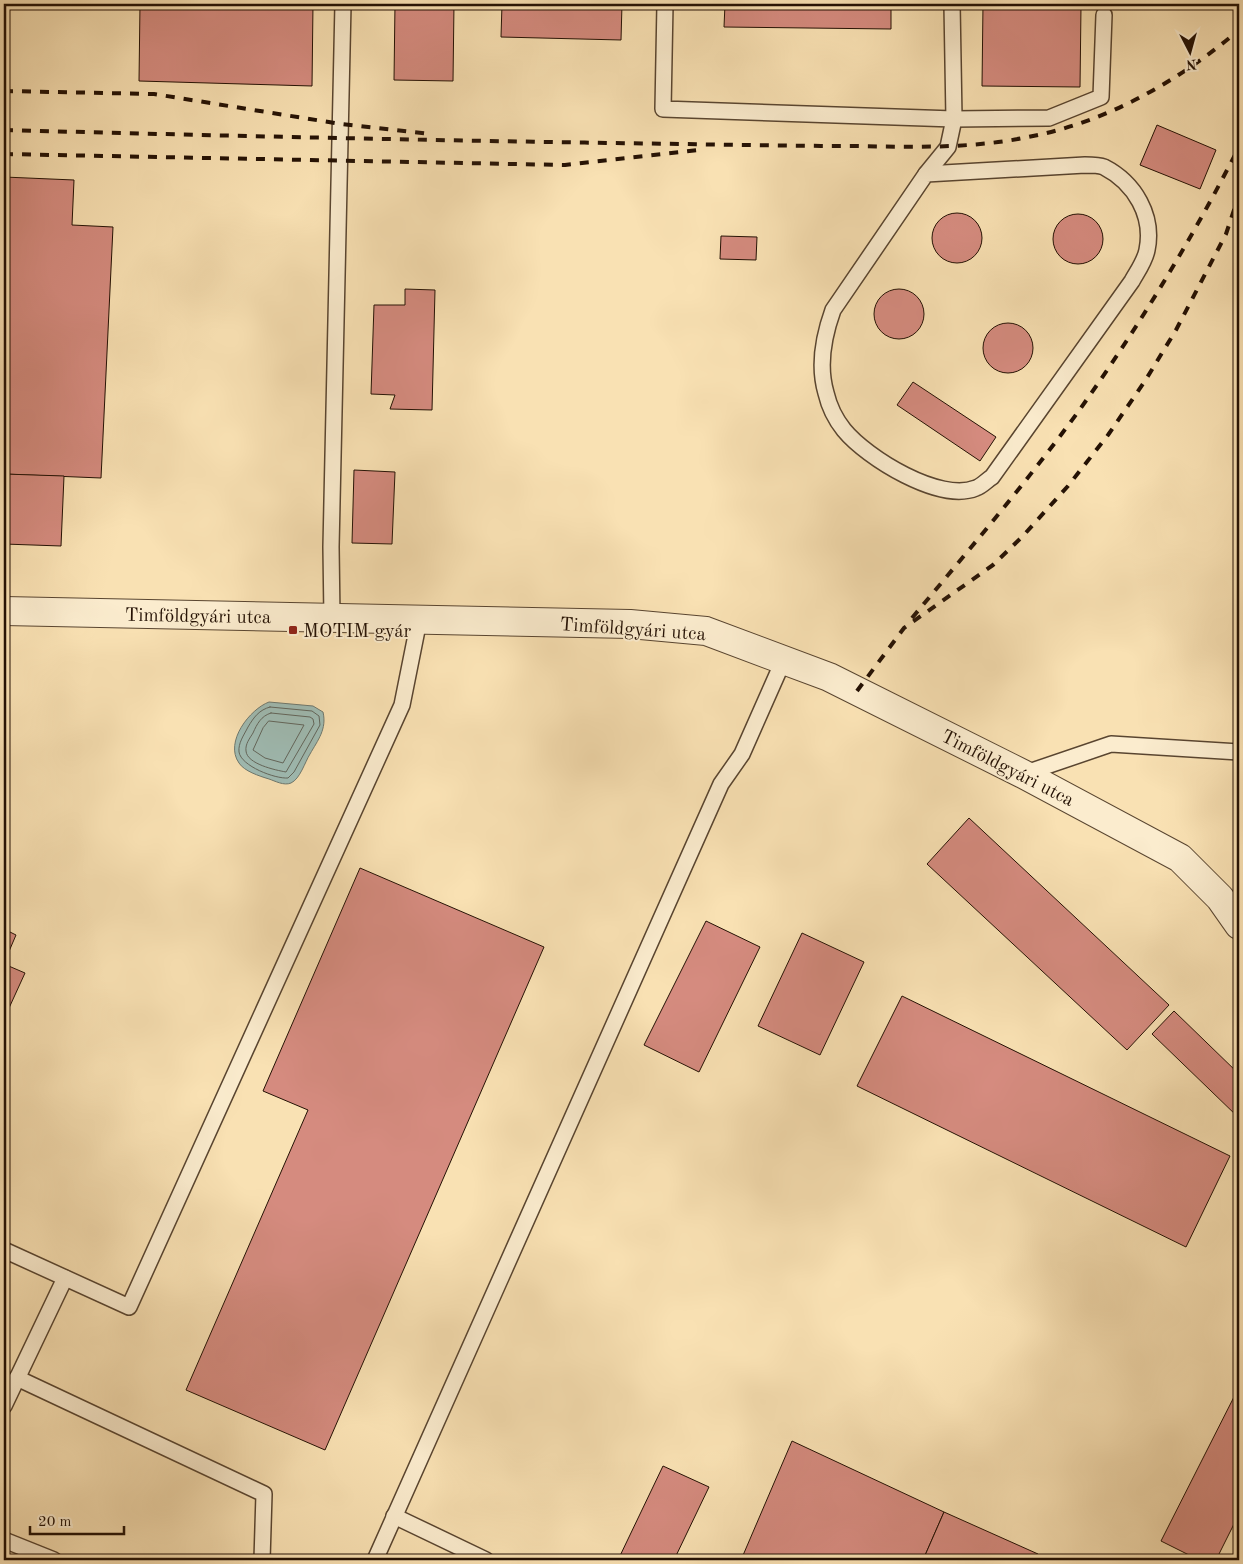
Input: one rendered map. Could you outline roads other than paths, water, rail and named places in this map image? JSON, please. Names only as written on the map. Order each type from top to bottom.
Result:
[{"type":"street","name":"Timföldgyári utca","points":[[4,611],[630,624],[706,630],[829,677],[1023,774],[1180,858],[1220,898],[1239,925]]},
{"type":"lane","points":[[332,618],[331,546],[343,4]]},
{"type":"lane","points":[[665,4],[663,109],[954,119],[1048,118],[1101,97],[1104,16]]},
{"type":"lane","points":[[926,174],[1085,165],[1103,166],[1126,183],[1138,197],[1147,219],[1150,234],[1147,253],[1132,281],[992,477],[976,488],[958,491],[940,489],[903,473],[874,457],[845,431],[833,412],[825,392],[823,364],[825,332],[833,310],[926,174],[948,148],[954,119],[952,4]]},
{"type":"lane","points":[[4,1250],[129,1307],[402,705],[419,620]]},
{"type":"lane","points":[[375,1560],[721,784],[742,754],[784,659]]},
{"type":"lane","points":[[1023,774],[1111,744],[1239,752]]},
{"type":"lane","points":[[4,1406],[65,1278]]},
{"type":"lane","points":[[17,1378],[264,1494],[262,1560]]},
{"type":"lane","points":[[394,1516],[486,1560]]},
{"type":"lane","points":[[4,1540],[54,1560]]},
{"type":"water","points":[[269,702],[313,706],[323,712],[324,724],[319,739],[300,774],[294,781],[288,784],[280,783],[248,771],[241,766],[235,755],[237,736],[241,727],[254,712]]},
{"type":"railway","points":[[4,130],[599,143],[900,147],[967,145],[1033,136],[1089,120],[1116,109],[1168,82],[1193,66],[1239,30]]},
{"type":"railway","points":[[4,91],[154,94],[341,124],[430,134]]},
{"type":"railway","points":[[912,618],[1038,465],[1078,412],[1122,348],[1163,282],[1239,147]]},
{"type":"railway","points":[[4,154],[565,165],[698,150]]},
{"type":"railway","points":[[857,691],[904,628],[993,565],[1022,537],[1068,486],[1108,435],[1145,381],[1176,330],[1226,234],[1239,195]]},
{"type":"railway","points":[[1239,350],[1239,379]]},
{"type":"place","name":"MOTIM gyár","points":[[293,630]]}]
